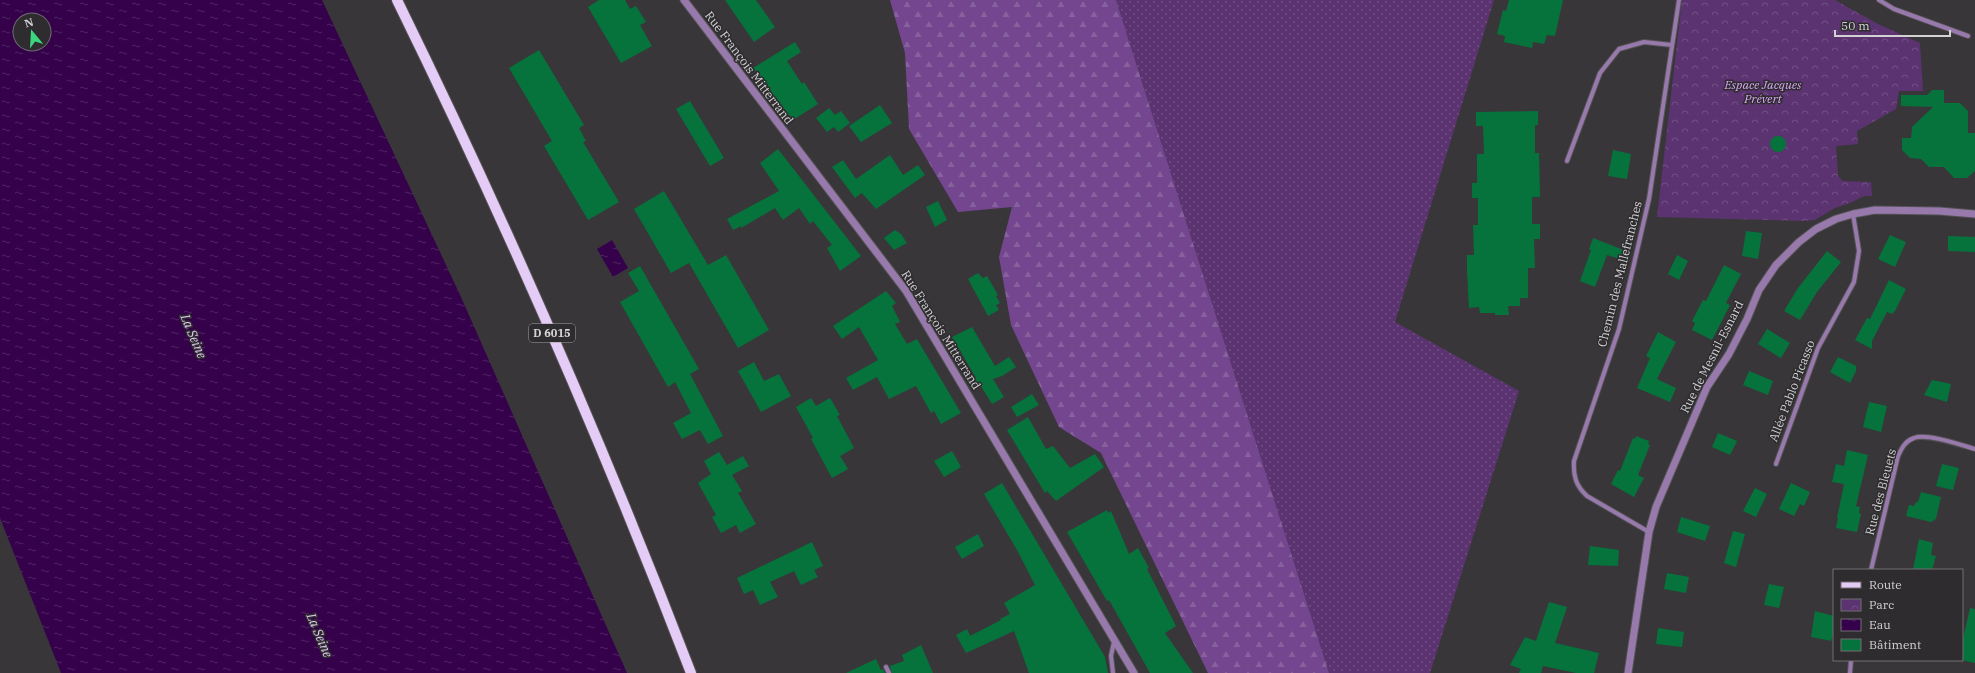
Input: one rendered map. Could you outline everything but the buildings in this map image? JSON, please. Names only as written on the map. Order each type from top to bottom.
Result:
[{"type":"main road","name":"D 6015","points":[[397,0],[466,142],[537,297],[646,556],[691,673]]},
{"type":"street","name":"Rue François Mitterrand","points":[[684,0],[906,291],[1134,673]]},
{"type":"street","name":"Chemin des Mallefranches","points":[[1650,532],[1587,496],[1581,490],[1573,473],[1574,461],[1619,329],[1649,199],[1679,0]]},
{"type":"street","points":[[1879,0],[1894,8],[1968,36]]},
{"type":"street","points":[[1568,161],[1600,73],[1619,49],[1644,42],[1672,45]]},
{"type":"street","name":"Rue de Mesnil-Esnard","points":[[1628,673],[1650,532],[1665,483],[1707,387],[1729,354],[1747,319],[1759,290],[1776,265],[1799,242],[1826,223],[1853,214],[1875,210],[1939,211],[1975,214]]},
{"type":"street","name":"Allée Pablo Picasso","points":[[1776,464],[1818,348],[1854,282],[1859,251],[1853,214]]},
{"type":"street","name":"Rue des Bleuets","points":[[1872,569],[1898,456],[1902,447],[1907,441],[1919,437],[1975,449]]},
{"type":"street","points":[[1113,673],[1111,656],[1115,642]]},
{"type":"street","points":[[1850,673],[1851,661]]},
{"type":"street","points":[[886,667],[888,673]]},
{"type":"green space","points":[[890,0],[1116,0],[1329,673],[1208,673],[1101,453],[1059,427],[1011,325],[999,257],[1012,207],[958,212],[909,129],[905,53]]},
{"type":"green space","points":[[1116,0],[1494,0],[1395,322],[1519,391],[1430,673],[1329,673]]},
{"type":"green space","name":"Espace Jacques Prévert","points":[[1682,0],[1835,0],[1878,24],[1920,43],[1923,91],[1899,91],[1896,109],[1857,131],[1858,144],[1836,146],[1838,176],[1843,181],[1871,182],[1872,196],[1864,196],[1835,208],[1815,220],[1803,221],[1657,217]]},
{"type":"water","name":"La Seine","points":[[0,0],[322,0],[461,297],[627,673],[61,673],[0,518]]},
{"type":"water","points":[[612,240],[628,268],[613,277],[597,249]]}]
